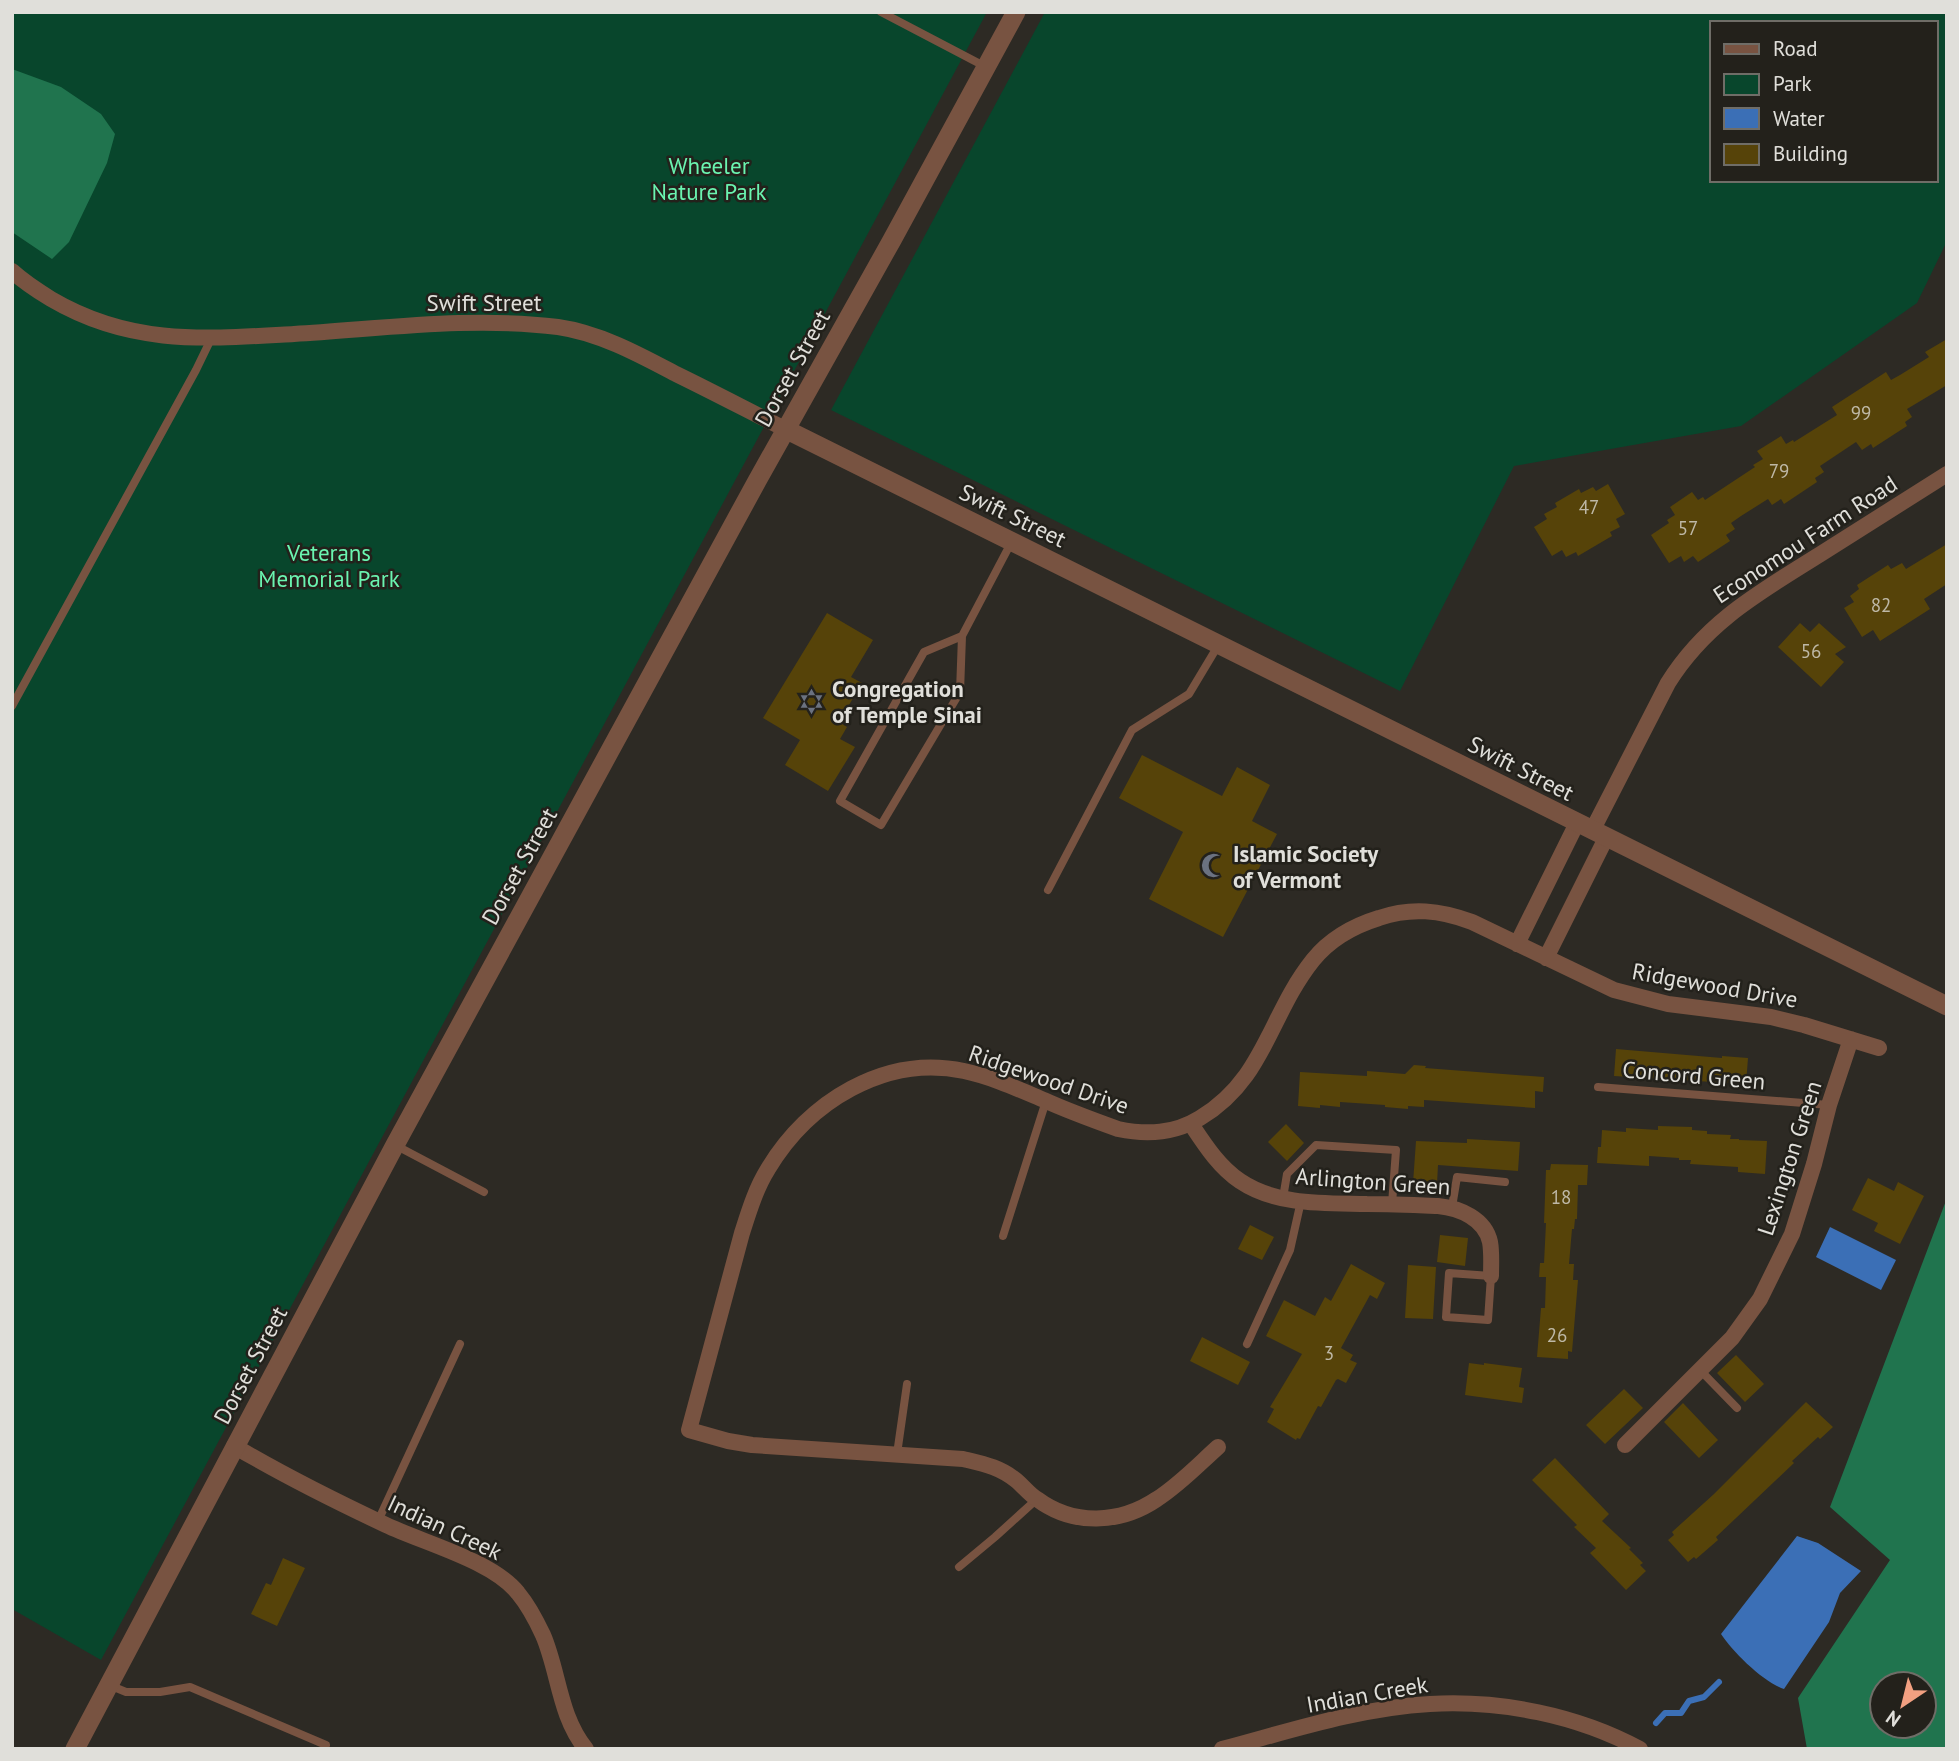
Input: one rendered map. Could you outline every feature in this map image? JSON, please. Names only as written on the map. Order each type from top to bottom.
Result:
[{"type":"street","name":"Dorset Street","points":[[75,1749],[395,1145],[785,429],[1016,12]]},
{"type":"street","name":"Swift Street","points":[[12,271],[64,306],[114,327],[168,337],[211,339],[444,324],[518,323],[563,328],[599,337],[1947,1006]]},
{"type":"street","name":"Economou Farm Road","points":[[1592,831],[1668,682],[1696,645],[1740,605],[1947,474]]},
{"type":"street","points":[[1517,944],[1592,831]]},
{"type":"street","points":[[1546,958],[1592,831]]},
{"type":"street","name":"Ridgewood Drive","points":[[897,1454],[752,1445],[689,1430],[750,1207],[768,1168],[817,1111],[859,1084],[881,1075],[924,1068],[961,1070],[981,1075],[1118,1129],[1156,1134],[1191,1124],[1214,1110],[1244,1080],[1297,983],[1327,945],[1343,933],[1364,923],[1384,916],[1419,910],[1454,915],[1614,990],[1640,998],[1771,1017],[1879,1048]]},
{"type":"street","name":"Lexington Green","points":[[1625,1445],[1732,1338],[1760,1299],[1792,1234],[1851,1039]]},
{"type":"street","name":"Arlington Green","points":[[1191,1124],[1211,1153],[1239,1181],[1283,1198],[1452,1207],[1476,1220],[1485,1230],[1490,1242],[1491,1276]]},
{"type":"street","name":"Indian Creek","points":[[234,1446],[378,1521],[467,1559],[513,1587],[544,1636],[567,1716],[586,1749]]},
{"type":"street","points":[[897,1454],[992,1465],[1062,1514],[1077,1518],[1107,1518],[1123,1515],[1154,1501],[1218,1447]]},
{"type":"street","name":"Indian Creek","points":[[1222,1749],[1360,1714],[1455,1703],[1542,1713],[1597,1729],[1640,1749]]},
{"type":"lane","points":[[881,12],[986,67]]},
{"type":"lane","points":[[12,706],[197,370],[211,339]]},
{"type":"lane","points":[[962,636],[924,652],[840,800],[881,825],[960,692],[962,636],[1012,541]]},
{"type":"lane","points":[[1048,890],[1132,730],[1189,694],[1219,644]]},
{"type":"lane","name":"Concord Green","points":[[1598,1087],[1829,1105]]},
{"type":"lane","points":[[1003,1236],[1046,1101]]},
{"type":"lane","points":[[395,1145],[484,1192]]},
{"type":"lane","points":[[1283,1198],[1287,1174],[1317,1145],[1396,1150],[1392,1205]]},
{"type":"lane","points":[[1452,1207],[1457,1177],[1505,1182]]},
{"type":"lane","points":[[1247,1344],[1290,1250],[1301,1201]]},
{"type":"lane","points":[[1449,1273],[1491,1276],[1488,1320],[1446,1317],[1449,1273]]},
{"type":"lane","points":[[378,1521],[460,1344]]},
{"type":"lane","points":[[1700,1370],[1737,1408]]},
{"type":"lane","points":[[897,1454],[907,1384]]},
{"type":"lane","points":[[959,1567],[1037,1499]]},
{"type":"lane","points":[[109,1685],[126,1692],[160,1692],[190,1687],[326,1745],[325,1749]]},
{"type":"green space","name":"Veterans Memorial Park","points":[[12,12],[987,12],[101,1660],[12,1609]]},
{"type":"green space","points":[[1045,12],[1947,12],[1947,241],[1917,303],[1741,426],[1514,466],[1400,691],[831,410]]},
{"type":"green space","points":[[12,69],[61,87],[101,114],[115,134],[107,163],[69,242],[52,259],[12,232]]},
{"type":"green space","points":[[1947,1198],[1947,1749],[1807,1749],[1798,1698],[1890,1560],[1830,1507]]},
{"type":"water","points":[[1830,1227],[1896,1260],[1881,1290],[1816,1257]]},
{"type":"water","points":[[1797,1536],[1818,1543],[1861,1571],[1840,1593],[1829,1622],[1784,1689],[1749,1666],[1721,1634]]},
{"type":"building","points":[[1947,339],[1947,385],[1907,409],[1912,417],[1905,422],[1907,426],[1873,448],[1871,444],[1862,450],[1856,442],[1820,466],[1824,472],[1815,478],[1817,482],[1784,504],[1781,499],[1772,505],[1768,499],[1741,516],[1731,523],[1735,529],[1726,535],[1730,541],[1698,562],[1693,556],[1684,562],[1681,556],[1669,563],[1651,535],[1669,523],[1667,520],[1675,515],[1670,507],[1692,492],[1698,500],[1703,497],[1705,500],[1755,467],[1753,465],[1763,459],[1757,451],[1781,436],[1786,444],[1793,440],[1794,442],[1837,415],[1832,407],[1886,372],[1891,380],[1900,375],[1929,357],[1925,352]]},
{"type":"building","points":[[1608,484],[1625,514],[1616,519],[1620,527],[1610,532],[1612,536],[1578,556],[1576,552],[1566,557],[1562,550],[1552,556],[1534,527],[1547,519],[1544,514],[1557,507],[1555,503],[1579,489],[1581,493],[1593,487],[1596,491]]},
{"type":"building","points":[[1947,544],[1947,584],[1924,599],[1930,609],[1880,641],[1873,630],[1862,637],[1844,608],[1854,602],[1850,596],[1859,589],[1857,585],[1888,565],[1891,569],[1902,563],[1906,569]]},
{"type":"building","name":"Congregation of Temple Sinai","points":[[827,613],[873,640],[851,677],[862,683],[839,722],[847,727],[840,739],[855,747],[828,791],[785,765],[800,740],[763,718]]},
{"type":"building","points":[[1800,623],[1810,632],[1819,623],[1846,647],[1835,654],[1844,662],[1821,687],[1778,647]]},
{"type":"building","name":"Islamic Society of Vermont","points":[[1142,755],[1222,796],[1237,767],[1270,785],[1252,821],[1277,834],[1223,937],[1149,899],[1183,832],[1119,798]]},
{"type":"building","points":[[1616,1049],[1748,1058],[1746,1084],[1614,1076]]},
{"type":"building","points":[[1414,1065],[1544,1077],[1543,1092],[1535,1091],[1535,1108],[1424,1100],[1424,1107],[1408,1106],[1408,1109],[1340,1102],[1340,1107],[1298,1106],[1300,1072],[1367,1076],[1367,1071],[1405,1074]]},
{"type":"building","points":[[1286,1124],[1304,1143],[1287,1161],[1268,1142]]},
{"type":"building","points":[[1658,1126],[1692,1127],[1692,1130],[1707,1131],[1707,1134],[1731,1135],[1730,1139],[1767,1141],[1765,1174],[1738,1172],[1738,1167],[1690,1164],[1691,1160],[1649,1156],[1649,1166],[1597,1163],[1602,1130],[1658,1130]]},
{"type":"building","points":[[1467,1139],[1520,1142],[1518,1171],[1438,1165],[1437,1184],[1413,1183],[1416,1141],[1467,1143]]},
{"type":"building","points":[[1551,1164],[1588,1165],[1587,1185],[1578,1185],[1577,1219],[1572,1229],[1569,1264],[1574,1264],[1573,1280],[1578,1280],[1572,1352],[1568,1351],[1568,1359],[1537,1357],[1541,1308],[1545,1308],[1546,1277],[1539,1277],[1540,1263],[1544,1263],[1546,1170],[1550,1170]]},
{"type":"building","points":[[1868,1178],[1894,1191],[1898,1182],[1924,1196],[1900,1244],[1874,1231],[1878,1223],[1852,1210]]},
{"type":"building","points":[[1250,1225],[1274,1237],[1262,1260],[1238,1249]]},
{"type":"building","points":[[1440,1235],[1468,1238],[1465,1266],[1437,1262]]},
{"type":"building","points":[[1351,1264],[1385,1283],[1377,1299],[1370,1295],[1341,1348],[1353,1355],[1350,1360],[1357,1363],[1346,1383],[1336,1380],[1300,1439],[1296,1440],[1267,1422],[1274,1409],[1270,1407],[1302,1354],[1266,1336],[1284,1300],[1315,1316],[1325,1297],[1331,1301]]},
{"type":"building","points":[[1408,1265],[1436,1267],[1433,1319],[1405,1318]]},
{"type":"building","points":[[1202,1337],[1250,1362],[1238,1385],[1190,1361]]},
{"type":"building","points":[[1736,1355],[1764,1384],[1745,1402],[1717,1373]]},
{"type":"building","points":[[1469,1363],[1522,1368],[1519,1387],[1524,1388],[1522,1403],[1465,1395]]},
{"type":"building","points":[[1624,1389],[1643,1408],[1605,1444],[1586,1425]]},
{"type":"building","points":[[1806,1402],[1833,1427],[1792,1461],[1794,1463],[1716,1537],[1718,1540],[1696,1559],[1694,1557],[1688,1562],[1668,1540],[1674,1535],[1672,1532]]},
{"type":"building","points":[[1683,1403],[1718,1440],[1699,1458],[1664,1422]]},
{"type":"building","points":[[1555,1458],[1609,1514],[1602,1521],[1643,1563],[1640,1565],[1646,1571],[1626,1590],[1590,1553],[1596,1548],[1574,1527],[1577,1525],[1532,1480]]},
{"type":"building","points":[[283,1558],[305,1568],[277,1626],[251,1614],[266,1583],[271,1585]]},
{"type":"waterway","points":[[1656,1723],[1665,1713],[1681,1713],[1689,1701],[1704,1697],[1719,1682]]},
{"type":"place","name":"Congregation of Temple Sinai","points":[[812,701]]},
{"type":"place","name":"Islamic Society of Vermont","points":[[1213,866]]},
{"type":"park label","name":"Wheeler Nature Park","points":[[709,178]]}]
